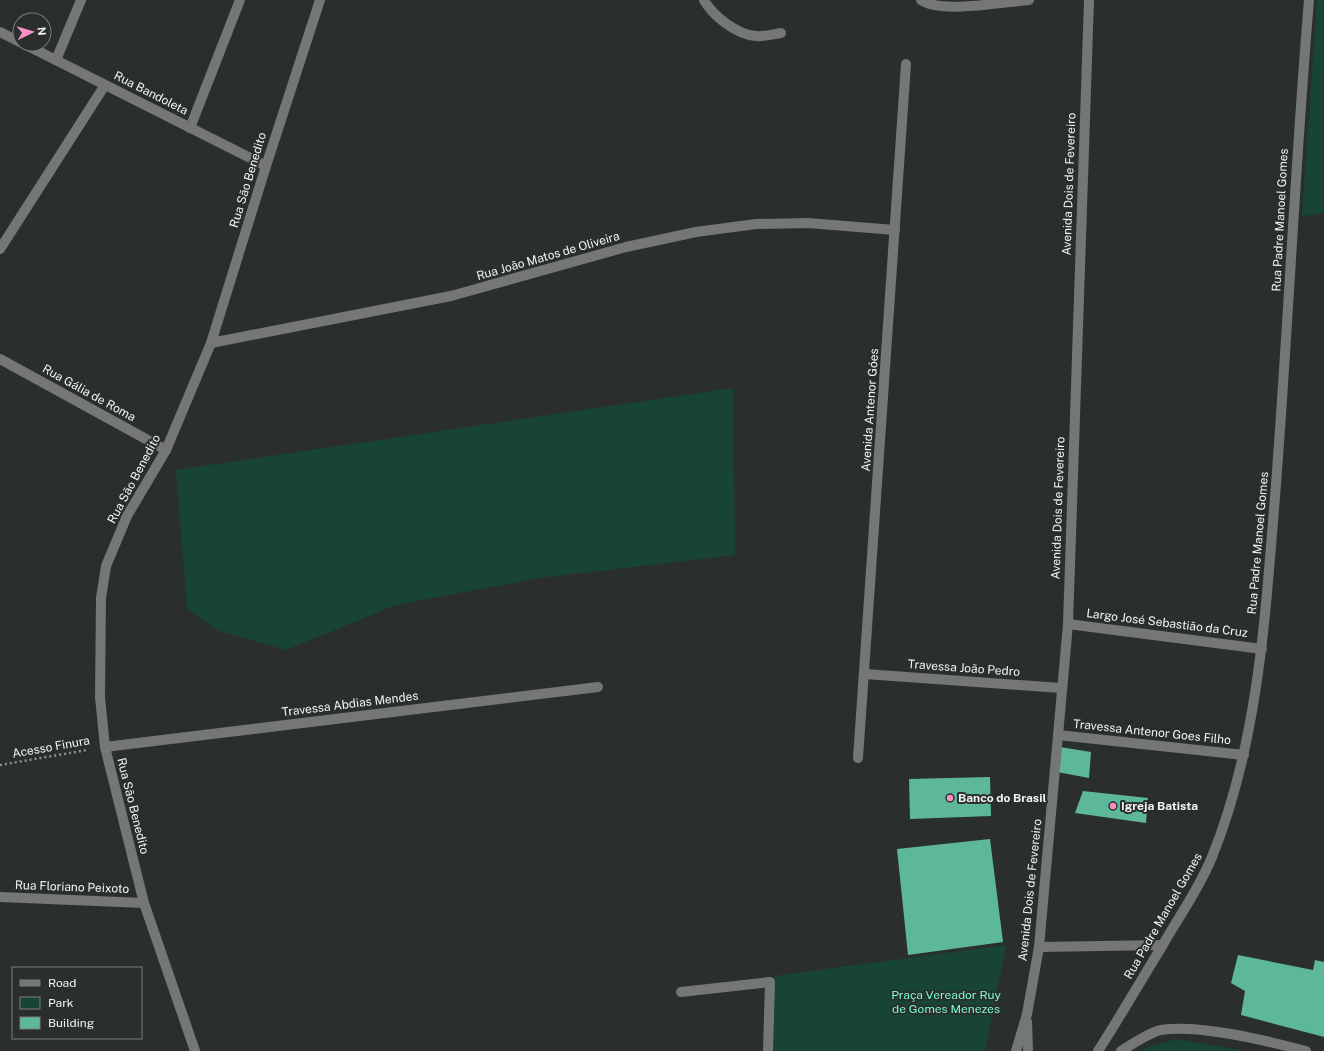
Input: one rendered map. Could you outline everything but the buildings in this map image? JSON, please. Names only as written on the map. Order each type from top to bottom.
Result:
[{"type":"street","points":[[56,60],[81,0]]},
{"type":"street","points":[[190,128],[240,0]]},
{"type":"street","name":"Rua São Benedito","points":[[195,1051],[144,903],[105,747],[100,697],[101,598],[106,566],[127,516],[166,450],[211,343],[320,0]]},
{"type":"street","points":[[704,0],[710,11],[730,27],[756,36],[781,33]]},
{"type":"street","points":[[921,0],[928,5],[959,7],[1029,0]]},
{"type":"street","name":"Avenida Dois de Fevereiro","points":[[1016,1051],[1027,1014],[1039,947],[1058,735],[1060,688],[1068,624],[1089,0]]},
{"type":"street","name":"Rua Padre Manoel Gomes","points":[[1098,1051],[1127,1007],[1162,945],[1194,893],[1211,859],[1225,822],[1244,755],[1262,648],[1281,416],[1300,102],[1309,0]]},
{"type":"street","points":[[0,32],[12,38]]},
{"type":"street","name":"Rua Bandoleta","points":[[40,52],[266,166]]},
{"type":"street","name":"Avenida Antenor Góes","points":[[858,758],[906,64]]},
{"type":"street","points":[[0,249],[105,85]]},
{"type":"street","name":"Rua João Matos de Oliveira","points":[[211,343],[451,296],[626,247],[696,232],[756,224],[808,223],[895,230]]},
{"type":"street","name":"Rua Gália de Roma","points":[[0,359],[166,450]]},
{"type":"street","name":"Largo José Sebastião da Cruz","points":[[1068,624],[1262,648]]},
{"type":"street","name":"Travessa João Pedro","points":[[865,674],[1060,688]]},
{"type":"street","name":"Travessa Abdias Mendes","points":[[105,747],[598,687]]},
{"type":"street","name":"Travessa Antenor Goes Filho","points":[[1058,735],[1244,755]]},
{"type":"street","name":"Rua Floriano Peixoto","points":[[0,897],[144,903]]},
{"type":"street","points":[[1039,947],[1162,945]]},
{"type":"street","points":[[681,992],[770,982],[768,1051]]},
{"type":"street","name":"Avenida Dois de Fevereiro","points":[[1027,1014],[1028,1051]]},
{"type":"street","points":[[1120,1051],[1160,1030],[1180,1030],[1208,1031],[1278,1043],[1306,1051]]},
{"type":"path","name":"Acesso Finura","points":[[0,765],[105,747]]},
{"type":"green space","points":[[1317,0],[1324,0],[1324,213],[1302,216]]},
{"type":"green space","points":[[733,388],[735,555],[539,578],[396,605],[286,650],[216,630],[187,608],[176,470]]},
{"type":"green space","name":"Praça Vereador Ruy de Gomes Menezes","points":[[1006,945],[985,1051],[773,1051],[774,976]]},
{"type":"green space","points":[[1178,1039],[1244,1051],[1142,1051],[1148,1047]]},
{"type":"place","name":"Banco do Brasil","points":[[950,798]]},
{"type":"place","name":"Igreja Batista","points":[[1113,806]]}]
